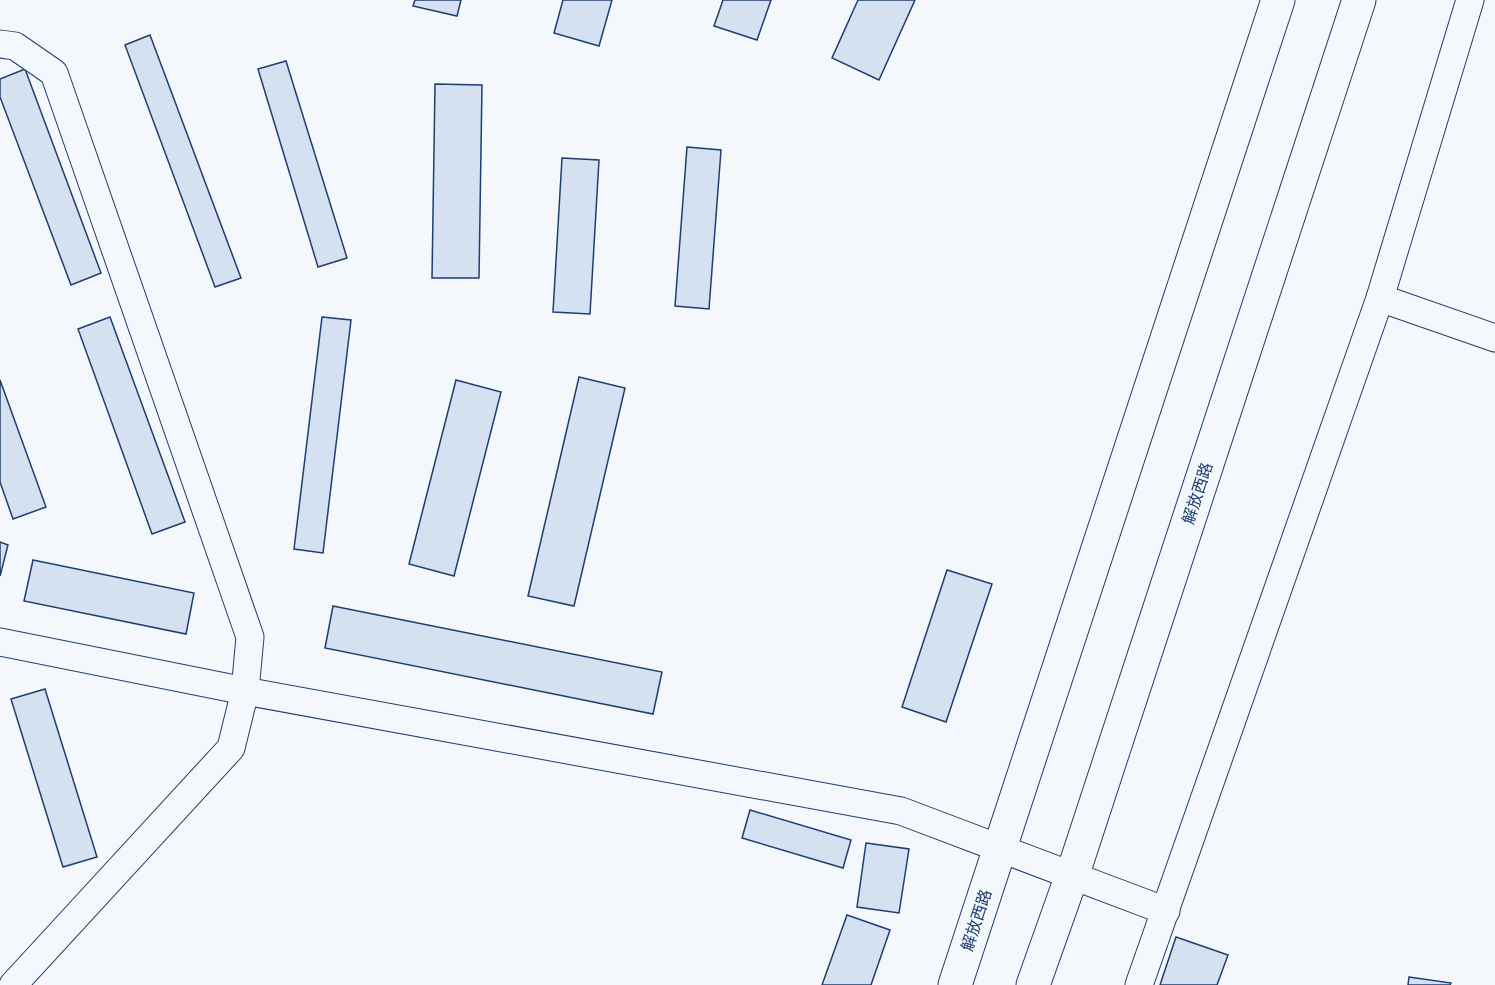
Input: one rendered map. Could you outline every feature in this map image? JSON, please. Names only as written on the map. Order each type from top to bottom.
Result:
[{"type":"main road","name":"解放西路","points":[[954,985],[1278,0]]},
{"type":"main road","name":"解放西路","points":[[1033,985],[1072,876],[1359,0]]},
{"type":"street","points":[[1139,985],[1380,298],[1470,0]]},
{"type":"street","points":[[0,44],[15,46],[54,74],[250,637],[245,691],[231,748],[13,985]]},
{"type":"street","points":[[1380,298],[1495,338]]},
{"type":"street","points":[[0,642],[245,691],[901,811],[1166,911]]},
{"type":"building","points":[[415,0],[461,0],[457,16],[413,6]]},
{"type":"building","points":[[563,0],[612,0],[599,46],[554,33]]},
{"type":"building","points":[[723,0],[771,0],[757,40],[714,26]]},
{"type":"building","points":[[858,0],[915,0],[879,80],[832,58]]},
{"type":"building","points":[[150,35],[241,278],[215,287],[125,45]]},
{"type":"building","points":[[286,61],[347,258],[318,267],[258,69]]},
{"type":"building","points":[[25,69],[101,273],[71,285],[0,97],[0,79]]},
{"type":"building","points":[[435,84],[482,85],[479,278],[432,278]]},
{"type":"building","points":[[687,147],[721,150],[709,309],[675,306]]},
{"type":"building","points":[[562,158],[599,160],[590,314],[553,312]]},
{"type":"building","points":[[110,317],[185,522],[152,534],[78,329]]},
{"type":"building","points":[[322,317],[351,320],[323,553],[294,549]]},
{"type":"building","points":[[579,377],[625,388],[574,606],[528,596]]},
{"type":"building","points":[[0,380],[46,507],[13,519],[0,482]]},
{"type":"building","points":[[456,380],[501,392],[454,576],[409,564]]},
{"type":"building","points":[[0,542],[8,545],[0,576]]},
{"type":"building","points":[[33,560],[194,593],[186,634],[24,601]]},
{"type":"building","points":[[947,570],[992,584],[946,722],[902,707]]},
{"type":"building","points":[[333,606],[662,672],[653,714],[325,648]]},
{"type":"building","points":[[45,689],[97,857],[63,867],[11,699]]},
{"type":"building","points":[[750,810],[851,840],[843,868],[742,838]]},
{"type":"building","points":[[866,843],[909,849],[899,913],[857,907]]},
{"type":"building","points":[[847,915],[890,930],[871,985],[822,985]]},
{"type":"building","points":[[1176,937],[1228,955],[1217,985],[1160,985]]},
{"type":"building","points":[[1409,977],[1451,983],[1450,985],[1408,985]]}]
